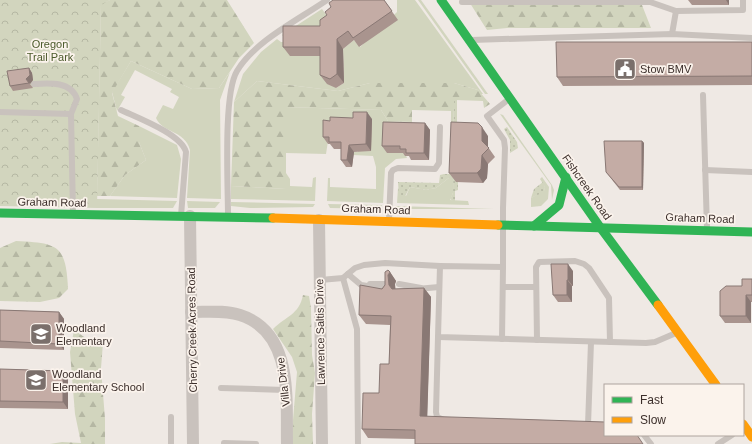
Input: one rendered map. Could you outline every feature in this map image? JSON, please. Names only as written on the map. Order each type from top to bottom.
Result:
[{"type":"main road","name":"Fishcreek Road","points":[[441,0],[600,227],[715,384]]},
{"type":"main road","points":[[534,226],[559,205],[566,177]]},
{"type":"main road","name":"Graham Road","points":[[0,213],[228,217],[752,232]]},
{"type":"main road","points":[[744,426],[752,437]]},
{"type":"street","name":"Cherry Creek Acres Road","points":[[185,216],[192,312],[194,444]]},
{"type":"street","name":"Lawrence Saltis Drive","points":[[319,220],[322,444]]},
{"type":"street","name":"Villa Drive","points":[[192,312],[231,313],[256,322],[273,339],[281,355],[285,390],[287,444]]},
{"type":"lane","points":[[228,217],[228,102],[236,72],[258,47],[327,0]]},
{"type":"lane","points":[[462,2],[650,2],[676,11],[743,10],[743,0]]},
{"type":"lane","points":[[672,34],[676,11]]},
{"type":"lane","points":[[469,40],[672,34],[752,38]]},
{"type":"lane","points":[[34,84],[54,84],[68,88],[77,99],[71,114],[73,215]]},
{"type":"lane","points":[[703,95],[707,231]]},
{"type":"lane","points":[[502,339],[504,287],[502,225],[504,140],[486,116],[510,98]]},
{"type":"lane","points":[[121,110],[174,137],[183,144],[186,152],[185,216]]},
{"type":"lane","points":[[0,112],[71,114]]},
{"type":"lane","points":[[389,222],[391,173],[393,170],[398,168],[430,170],[438,167],[440,128]]},
{"type":"lane","points":[[706,170],[752,172]]},
{"type":"lane","points":[[537,340],[536,267],[539,262],[575,261],[584,264],[609,298],[610,342]]},
{"type":"lane","points":[[320,280],[346,276],[355,268],[364,264],[385,263],[503,267]]},
{"type":"lane","points":[[440,266],[436,412],[437,417],[442,420],[448,420]]},
{"type":"lane","points":[[346,276],[361,285],[375,292],[388,289],[361,285]]},
{"type":"lane","points":[[346,276],[357,329],[358,444]]},
{"type":"lane","points":[[400,287],[440,287]]},
{"type":"lane","points":[[504,287],[536,287]]},
{"type":"lane","points":[[411,294],[422,288]]},
{"type":"lane","points":[[438,337],[591,342],[655,342],[678,332]]},
{"type":"lane","points":[[588,425],[591,342]]},
{"type":"lane","points":[[221,388],[285,390]]},
{"type":"lane","points":[[171,417],[171,444]]},
{"type":"lane","points":[[581,425],[596,426]]},
{"type":"lane","points":[[645,436],[651,444]]},
{"type":"lane","points":[[718,444],[730,436]]},
{"type":"lane","points":[[224,443],[256,444]]},
{"type":"green space","name":"Oregon Trail Park","points":[[0,0],[110,0],[101,5],[97,208],[0,206]]},
{"type":"green space","points":[[110,0],[227,0],[254,43],[239,58],[219,88],[192,89],[131,61],[112,93],[118,116],[139,126],[139,142],[146,160],[125,175],[110,196],[97,196],[101,4]]},
{"type":"green space","points":[[397,0],[415,0],[483,94],[480,94],[478,90],[454,83],[370,83],[338,91],[257,81],[234,102],[243,74],[261,52],[277,39],[281,42],[289,42],[327,56],[336,88],[344,83],[343,49],[354,40],[360,47],[397,12]]},
{"type":"green space","points":[[418,0],[421,0],[488,94],[485,94]]},
{"type":"green space","points":[[468,0],[640,0],[651,28],[507,28],[487,30]]},
{"type":"green space","points":[[322,9],[333,24],[284,37],[282,35]]},
{"type":"green space","points":[[131,61],[192,89],[219,88],[230,72],[220,100],[221,199],[187,198],[190,150],[187,143],[179,135],[163,127],[156,118],[163,105],[173,109],[179,97],[170,92],[172,89],[135,70],[121,95],[125,97],[117,111],[112,92]]},
{"type":"green space","points":[[257,81],[338,91],[370,83],[454,83],[478,90],[490,104],[484,108],[483,101],[455,100],[453,116],[451,116],[451,111],[412,110],[412,122],[388,121],[381,110],[286,107],[286,189],[231,186],[234,102]]},
{"type":"green space","points":[[454,93],[453,193],[450,200],[468,201],[469,205],[397,203],[398,188],[406,196],[410,187],[426,190],[436,188],[450,177],[451,116],[453,116]]},
{"type":"green space","points":[[454,100],[457,100],[457,122],[459,123],[456,182],[458,182],[458,190],[455,191],[455,201],[453,201],[450,199],[453,193]]},
{"type":"green space","points":[[286,107],[381,110],[388,121],[412,122],[412,130],[405,153],[407,158],[396,159],[385,168],[383,203],[327,201],[328,178],[330,178],[330,187],[376,189],[376,167],[373,156],[353,155],[354,152],[358,152],[358,150],[328,141],[326,154],[286,153]]},
{"type":"green space","points":[[500,114],[503,115],[552,185],[554,190],[552,200],[551,185]]},
{"type":"green space","points":[[139,126],[177,145],[181,159],[177,198],[110,196],[125,175],[146,160],[139,142]]},
{"type":"green space","points":[[507,127],[517,142],[518,148],[510,153],[510,140],[504,129]]},
{"type":"green space","points":[[286,173],[290,179],[290,186],[312,187],[313,178],[316,177],[315,201],[231,199],[231,186],[286,189]]},
{"type":"green space","points":[[450,174],[450,177],[436,188],[426,190],[410,187],[403,200],[399,197],[398,182],[439,183],[440,175]]},
{"type":"green space","points":[[542,177],[549,187],[548,199],[541,206],[531,207],[531,198],[544,191],[545,187],[540,179]]},
{"type":"green space","points":[[543,182],[545,187],[544,192],[531,198],[534,189]]},
{"type":"green space","points":[[97,199],[177,201],[173,208],[97,208]]},
{"type":"green space","points":[[187,201],[220,202],[215,208],[188,208]]},
{"type":"green space","points":[[231,202],[315,204],[313,207],[250,208],[231,206]]},
{"type":"green space","points":[[328,204],[382,205],[380,209],[330,208]]},
{"type":"green space","points":[[396,206],[494,209],[397,209]]},
{"type":"green space","points":[[16,241],[50,245],[57,249],[62,255],[67,274],[68,289],[59,298],[40,302],[0,301],[0,248]]},
{"type":"green space","points":[[303,295],[309,296],[311,308],[312,355],[315,373],[312,414],[313,444],[291,444],[297,372],[292,357],[273,329],[295,311],[301,302]]},
{"type":"green space","points":[[74,330],[87,339],[103,343],[101,368],[105,419],[105,444],[50,444],[62,442],[81,443],[75,414],[70,352]]},
{"type":"building","points":[[333,0],[384,0],[392,11],[353,38],[348,31],[337,39],[337,74],[330,79],[320,75],[320,47],[283,47],[283,26],[320,26],[320,20],[327,15],[325,12],[331,7],[329,3]]},
{"type":"building","points":[[556,42],[752,42],[752,76],[557,77]]},
{"type":"building","points":[[29,68],[30,75],[26,79],[29,83],[10,86],[7,71]]},
{"type":"building","points":[[353,112],[367,112],[366,144],[349,145],[347,160],[341,160],[341,142],[329,142],[329,137],[323,137],[323,120],[330,121],[330,117],[353,118]]},
{"type":"building","points":[[383,122],[425,123],[424,153],[406,153],[406,149],[400,149],[400,146],[382,146]]},
{"type":"building","points":[[451,122],[478,123],[482,127],[482,141],[489,148],[482,155],[481,169],[477,173],[449,173]]},
{"type":"building","points":[[604,141],[642,141],[642,187],[619,187],[606,172]]},
{"type":"building","points":[[551,264],[568,264],[567,295],[553,295]]},
{"type":"building","points":[[388,270],[390,272],[388,275],[389,285],[392,289],[424,288],[420,416],[604,422],[604,436],[638,436],[643,444],[415,444],[415,430],[362,429],[363,393],[379,393],[380,364],[389,364],[391,316],[359,315],[360,285],[382,289],[385,285],[385,272]]},
{"type":"building","points":[[742,279],[752,279],[752,295],[746,295],[746,316],[720,316],[720,291],[726,286],[742,286]]},
{"type":"building","points":[[0,310],[59,312],[59,344],[0,341]]},
{"type":"building","points":[[0,369],[63,371],[63,402],[0,401]]},
{"type":"traffic: fast","points":[[441,0],[600,227],[658,305]]},
{"type":"traffic: fast","points":[[534,226],[559,205],[566,177]]},
{"type":"traffic: fast","points":[[0,213],[273,218]]},
{"type":"traffic: fast","points":[[498,225],[752,232]]},
{"type":"traffic: slow","points":[[273,218],[498,225]]},
{"type":"traffic: slow","points":[[658,305],[715,384]]},
{"type":"traffic: slow","points":[[744,425],[752,437]]},
{"type":"place","name":"Stow BMV","points":[[625,69]]},
{"type":"place","name":"Woodland Elementary","points":[[41,334]]},
{"type":"place","name":"Woodland Elementary School","points":[[36,380]]}]
